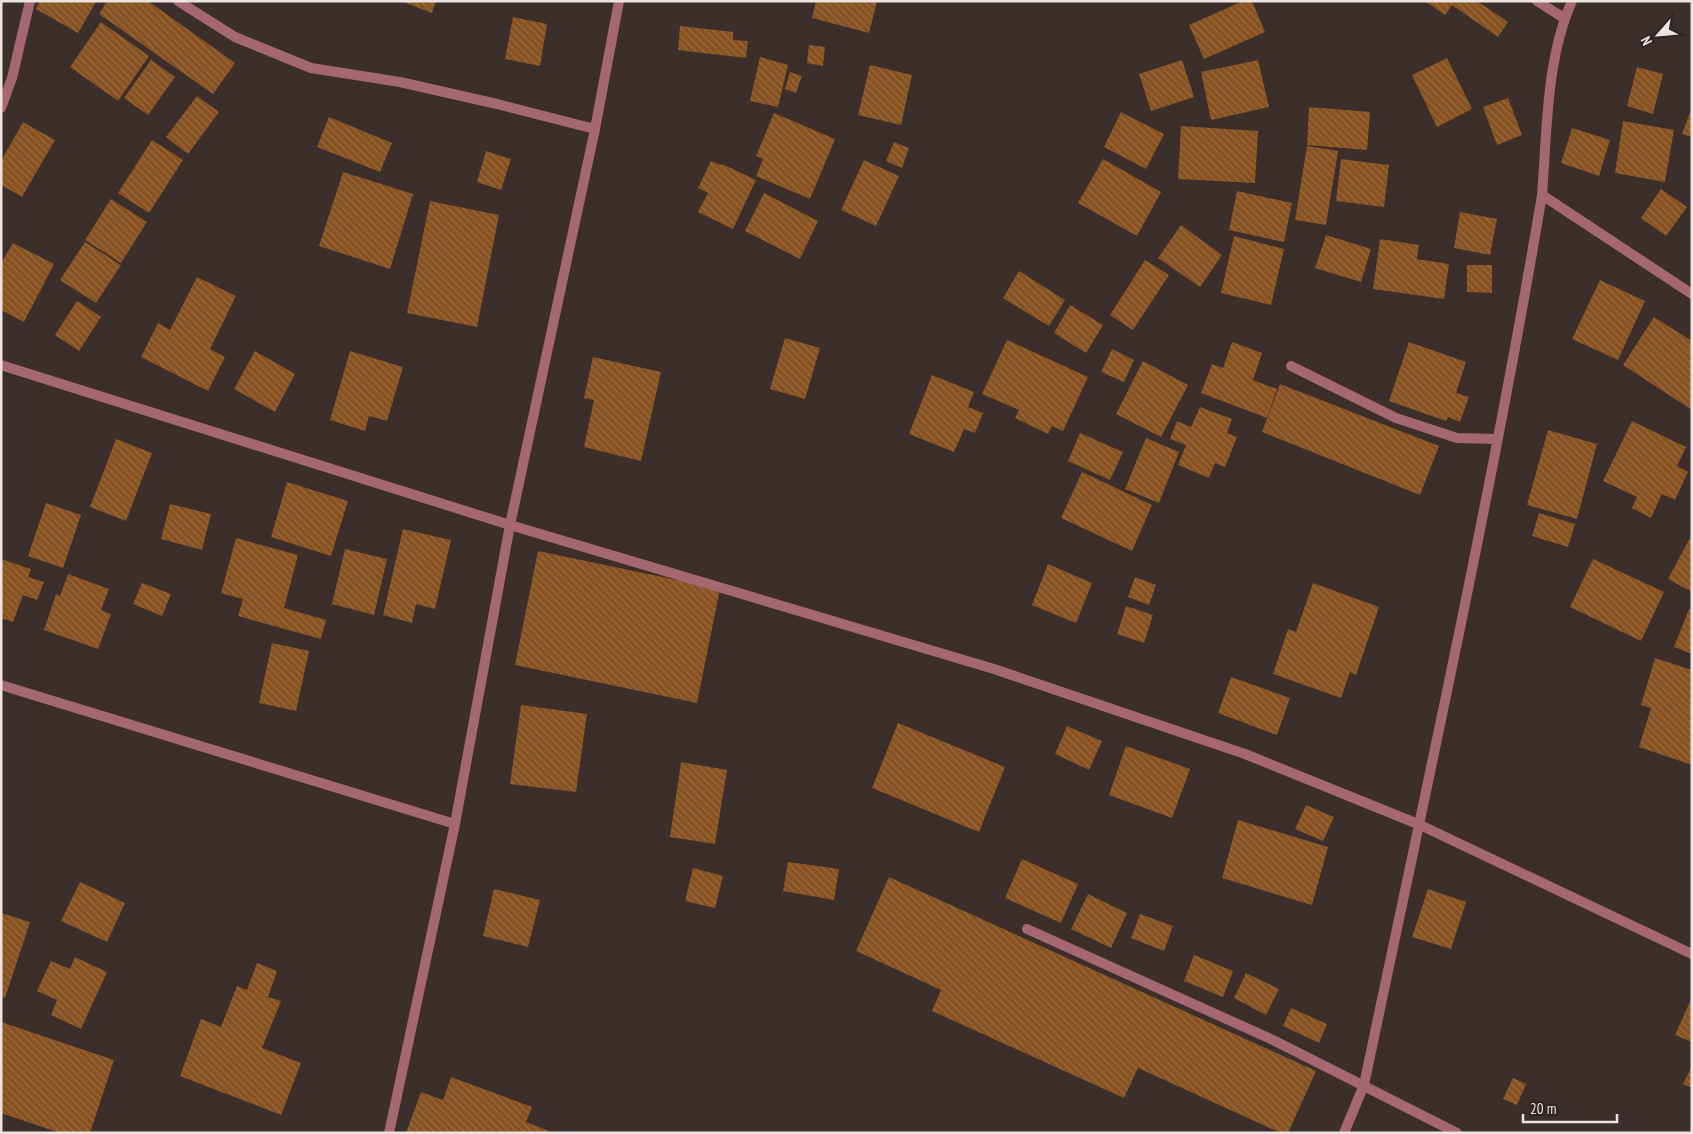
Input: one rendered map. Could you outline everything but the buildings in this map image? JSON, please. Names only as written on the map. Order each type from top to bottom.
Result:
[{"type":"street","points":[[1,108],[12,78],[30,1]]},
{"type":"street","points":[[178,1],[235,37],[311,68],[400,82],[595,129]]},
{"type":"street","points":[[389,1133],[455,824],[510,525],[595,129],[619,1]]},
{"type":"street","points":[[1537,1],[1564,18]]},
{"type":"street","points":[[1344,1133],[1364,1085],[1498,439],[1542,195],[1551,81],[1564,18],[1572,1]]},
{"type":"street","points":[[1542,195],[1692,294]]},
{"type":"street","points":[[1,365],[510,525],[994,669],[1245,754],[1418,824],[1692,954]]},
{"type":"street","points":[[1291,366],[1396,418],[1457,438],[1498,439]]},
{"type":"street","points":[[1,685],[455,824]]},
{"type":"street","points":[[1027,929],[1273,1040],[1457,1133]]}]
